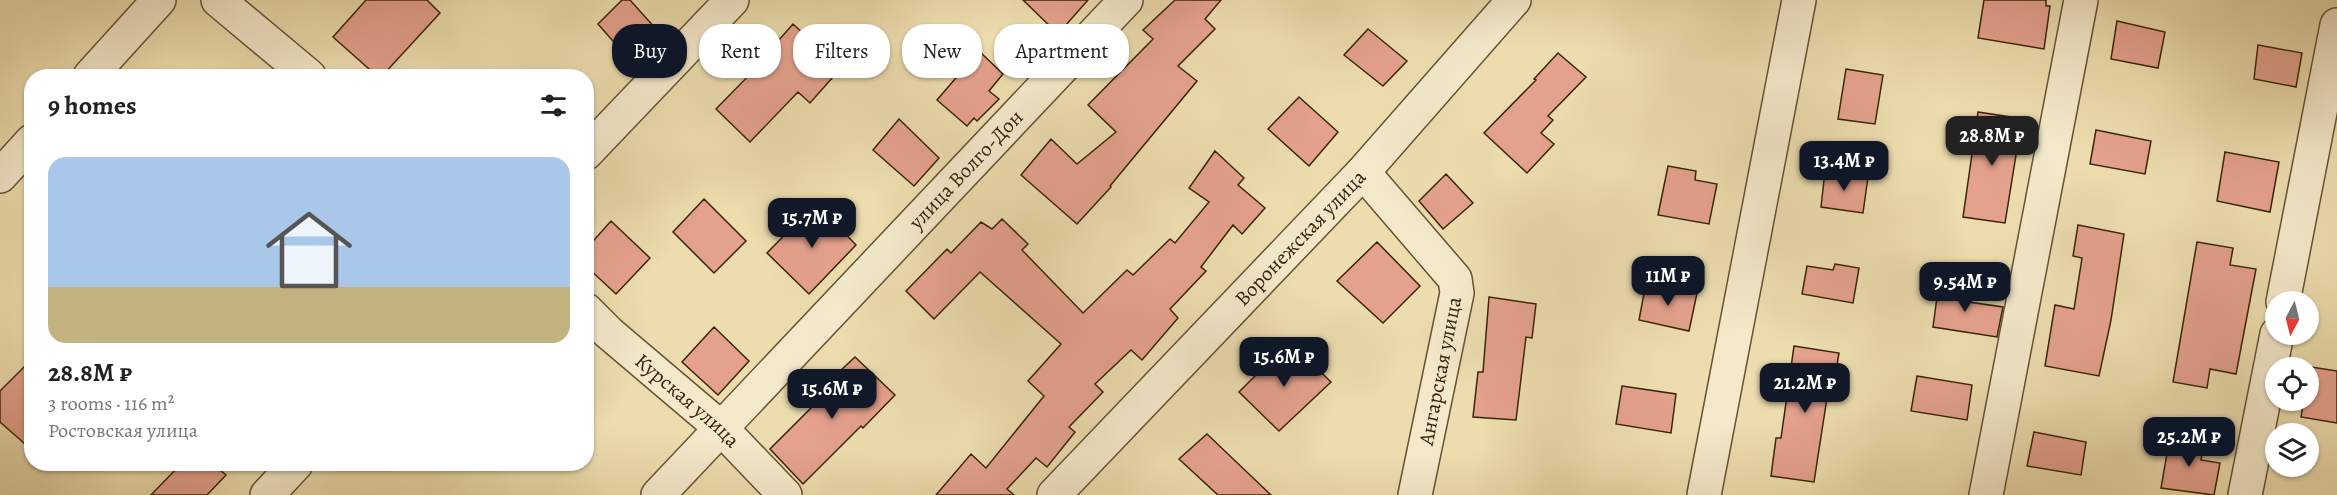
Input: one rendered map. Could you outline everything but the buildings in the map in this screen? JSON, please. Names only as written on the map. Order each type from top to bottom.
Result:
[{"type":"street","points":[[96,69],[159,0]]},
{"type":"street","points":[[218,0],[301,69]]},
{"type":"street","points":[[594,145],[732,0]]},
{"type":"street","name":"улица Волго-Дон","points":[[658,495],[1126,0]]},
{"type":"street","name":"Воронежская улица","points":[[1054,495],[1363,172],[1514,0]]},
{"type":"street","points":[[1704,495],[1799,0]]},
{"type":"street","points":[[1986,495],[2081,0]]},
{"type":"street","points":[[2285,291],[2337,25]]},
{"type":"street","points":[[0,176],[24,150]]},
{"type":"street","name":"Ангарская улица","points":[[1363,172],[1455,279],[1457,293],[1415,495]]},
{"type":"street","name":"Курская улица","points":[[594,318],[721,428],[785,495]]},
{"type":"street","points":[[2245,495],[2275,345]]},
{"type":"street","points":[[267,495],[290,471]]}]
